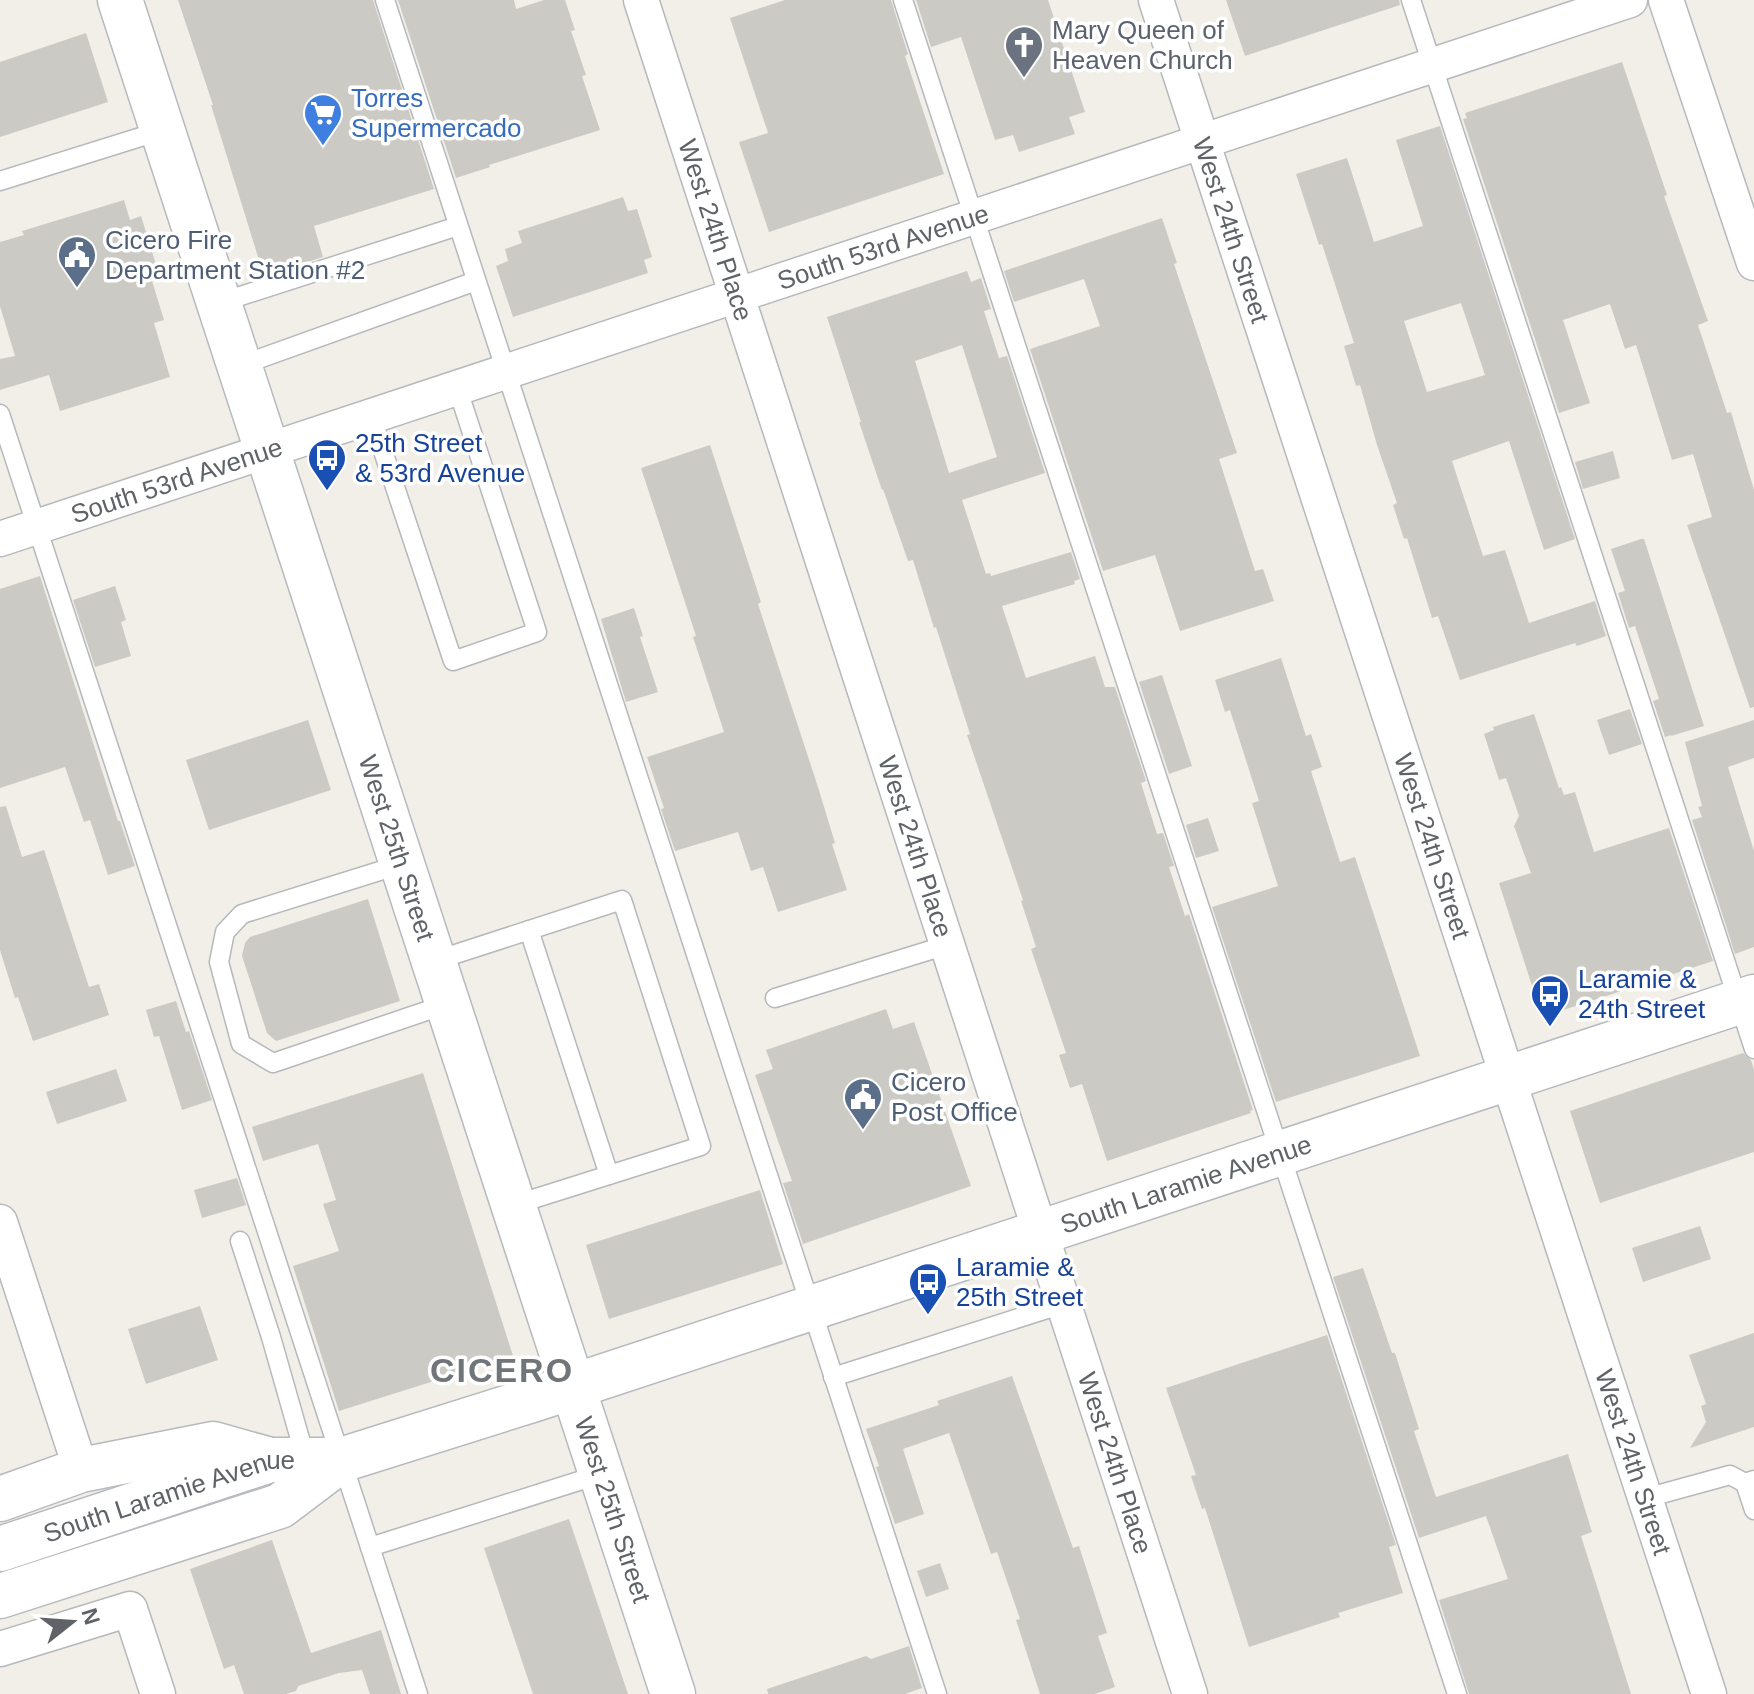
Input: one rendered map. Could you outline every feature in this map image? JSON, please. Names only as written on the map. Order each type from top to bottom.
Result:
[{"type":"main road","name":"West 25th Street","points":[[120,0],[673,1694]]},
{"type":"main road","name":"South Laramie Avenue","points":[[0,1549],[307,1466],[573,1387],[1746,999]]},
{"type":"main road","points":[[0,1499],[81,1470],[213,1444],[307,1466]]},
{"type":"main road","name":"South Laramie Avenue","points":[[0,1596],[280,1506],[307,1466]]},
{"type":"street","name":"West 24th Place","points":[[641,0],[1190,1694]]},
{"type":"street","name":"West 24th Street","points":[[1156,0],[1709,1694]]},
{"type":"street","name":"South 53rd Avenue","points":[[0,539],[1630,0]]},
{"type":"street","points":[[1666,0],[1754,263]]},
{"type":"street","points":[[0,1222],[81,1470]]},
{"type":"street","points":[[0,1649],[130,1609],[158,1694]]},
{"type":"lane","points":[[385,0],[937,1694]]},
{"type":"lane","points":[[903,0],[1457,1694]]},
{"type":"lane","points":[[1411,0],[1746,999],[1754,1049]]},
{"type":"lane","points":[[0,181],[163,130]]},
{"type":"lane","points":[[219,303],[458,226]]},
{"type":"lane","points":[[239,366],[476,281]]},
{"type":"lane","points":[[371,415],[453,661],[537,632],[457,387]]},
{"type":"lane","points":[[0,414],[37,527],[307,1466],[370,1547],[418,1694]]},
{"type":"lane","points":[[402,864],[242,914],[225,932],[219,962],[241,1044],[273,1063],[448,1003]]},
{"type":"lane","points":[[434,961],[622,900],[701,1146],[514,1205]]},
{"type":"lane","points":[[529,930],[609,1175]]},
{"type":"lane","points":[[775,998],[947,945]]},
{"type":"lane","points":[[240,1241],[307,1466]]},
{"type":"lane","points":[[833,1377],[1063,1304]]},
{"type":"lane","points":[[370,1547],[601,1474]]},
{"type":"lane","points":[[1646,1498],[1730,1475],[1750,1482],[1754,1510]]},
{"type":"building","name":"Torres Supermercado","points":[[178,0],[373,0],[434,189],[314,226],[323,257],[264,276]]},
{"type":"building","points":[[398,0],[514,0],[516,9],[544,0],[565,0],[575,30],[571,31],[586,75],[582,76],[600,130],[456,178]]},
{"type":"building","points":[[785,0],[891,0],[908,54],[905,56],[944,174],[769,232],[739,142],[768,133],[730,18]]},
{"type":"building","name":"Mary Queen of Heaven Church","points":[[916,0],[1048,0],[1085,112],[1069,117],[1075,134],[1019,152],[1013,135],[995,140],[961,37],[931,47]]},
{"type":"building","points":[[1226,0],[1399,0],[1400,5],[1245,56]]},
{"type":"building","points":[[86,33],[108,102],[0,137],[0,62]]},
{"type":"building","points":[[1622,62],[1708,321],[1698,325],[1727,413],[1731,412],[1754,490],[1754,707],[1750,708],[1687,525],[1712,517],[1693,454],[1672,460],[1636,345],[1625,349],[1610,304],[1563,320],[1590,403],[1559,413],[1463,119],[1467,118],[1465,113]]},
{"type":"building","points":[[1440,126],[1575,539],[1544,550],[1509,441],[1452,461],[1483,556],[1505,550],[1529,623],[1595,601],[1606,636],[1460,680],[1438,616],[1432,618],[1407,538],[1404,539],[1393,505],[1397,503],[1360,385],[1356,386],[1344,346],[1354,343],[1296,174],[1347,158],[1374,242],[1423,226],[1396,140]],"holes":[[[1461,303],[1485,375],[1427,392],[1404,321]]]},
{"type":"building","points":[[623,197],[628,211],[637,209],[652,257],[644,260],[648,273],[513,317],[496,266],[508,261],[505,249],[522,243],[518,231]]},
{"type":"building","name":"Cicero Fire Department Station #2","points":[[124,200],[130,220],[141,216],[157,268],[149,271],[164,320],[154,323],[170,377],[60,411],[49,375],[0,390],[0,359],[15,356],[0,306],[0,242],[24,235],[22,231]]},
{"type":"building","points":[[1162,218],[1177,263],[1174,264],[1237,453],[1219,459],[1255,571],[1263,569],[1274,601],[1180,631],[1155,555],[1103,571],[1030,349],[1100,326],[1084,279],[1014,302],[1004,271]]},
{"type":"building","points":[[967,271],[971,282],[981,278],[991,309],[984,311],[999,358],[1007,356],[1045,473],[962,500],[986,574],[990,573],[991,576],[1071,552],[1080,579],[1074,581],[1075,584],[1002,606],[1026,678],[1095,656],[1105,687],[1115,687],[1146,781],[1141,783],[1157,834],[1163,833],[1174,866],[1169,867],[1185,916],[1189,914],[1253,1110],[1251,1113],[1107,1161],[1082,1084],[1070,1088],[1059,1055],[1066,1053],[1031,949],[1036,947],[1023,900],[967,735],[970,734],[936,627],[913,560],[908,561],[882,490],[827,317]],"holes":[[[962,345],[997,457],[949,473],[915,361]]]},
{"type":"building","points":[[710,445],[818,787],[847,890],[778,912],[763,867],[751,871],[738,832],[675,851],[647,757],[724,732],[641,468]]},
{"type":"building","points":[[1613,451],[1620,478],[1583,489],[1575,462]]},
{"type":"building","points":[[1644,539],[1704,726],[1665,737],[1653,701],[1659,699],[1635,626],[1629,628],[1618,593],[1625,591],[1611,549]]},
{"type":"building","points":[[40,576],[135,866],[108,875],[90,820],[84,822],[65,767],[0,788],[0,589]]},
{"type":"building","points":[[115,586],[126,620],[121,622],[131,656],[95,667],[73,600]]},
{"type":"building","points":[[634,608],[658,692],[626,702],[601,619]]},
{"type":"building","points":[[1281,658],[1306,736],[1311,734],[1322,767],[1311,771],[1340,862],[1355,857],[1420,1056],[1276,1102],[1212,907],[1278,886],[1252,803],[1259,801],[1230,710],[1225,712],[1215,680]]},
{"type":"building","points":[[1162,675],[1192,766],[1169,774],[1139,682]]},
{"type":"building","points":[[1630,709],[1642,744],[1609,755],[1597,720]]},
{"type":"building","points":[[1534,714],[1559,788],[1564,795],[1575,792],[1594,852],[1669,828],[1713,961],[1542,1017],[1499,883],[1531,873],[1514,826],[1519,816],[1506,778],[1499,780],[1484,734],[1494,730],[1493,727]]},
{"type":"building","points":[[308,720],[331,790],[209,830],[186,760]]},
{"type":"building","points":[[1754,720],[1754,758],[1728,767],[1754,851],[1754,947],[1735,954],[1692,820],[1702,817],[1698,807],[1702,806],[1685,742]]},
{"type":"building","points":[[6,806],[22,857],[44,850],[89,987],[99,984],[109,1015],[33,1041],[0,950],[0,807]]},
{"type":"building","points":[[1208,818],[1219,851],[1196,858],[1186,825]]},
{"type":"building","points":[[368,899],[400,1001],[276,1041],[267,1033],[242,956],[245,943],[250,937]]},
{"type":"building","points":[[176,1001],[212,1100],[182,1110],[159,1036],[154,1037],[146,1010]]},
{"type":"building","name":"Cicero Post Office","points":[[886,1009],[893,1029],[914,1022],[971,1186],[803,1244],[783,1183],[792,1181],[755,1075],[773,1069],[766,1050]]},
{"type":"building","points":[[1743,1053],[1751,1060],[1754,1070],[1754,1152],[1600,1203],[1570,1111]]},
{"type":"building","points":[[116,1069],[127,1101],[57,1124],[46,1092]]},
{"type":"building","points":[[423,1073],[513,1356],[339,1411],[293,1266],[339,1251],[323,1204],[336,1200],[318,1144],[263,1161],[252,1127]]},
{"type":"building","points":[[237,1178],[246,1205],[202,1218],[194,1190]]},
{"type":"building","points":[[760,1190],[783,1264],[609,1319],[586,1245]]},
{"type":"building","points":[[1700,1226],[1711,1259],[1643,1282],[1632,1248]]},
{"type":"building","points":[[1363,1268],[1392,1353],[1395,1353],[1419,1429],[1414,1431],[1436,1497],[1568,1454],[1592,1532],[1581,1536],[1631,1694],[1469,1694],[1439,1600],[1508,1579],[1486,1516],[1419,1538],[1333,1277]]},
{"type":"building","points":[[200,1306],[218,1360],[146,1384],[128,1329]]},
{"type":"building","points":[[1754,1333],[1754,1427],[1690,1448],[1706,1422],[1701,1406],[1706,1404],[1689,1355]]},
{"type":"building","points":[[1327,1335],[1396,1545],[1389,1547],[1403,1593],[1338,1613],[1340,1617],[1249,1647],[1205,1508],[1202,1509],[1191,1476],[1196,1475],[1166,1388]]},
{"type":"building","points":[[1012,1376],[1073,1548],[1079,1546],[1107,1633],[1098,1636],[1115,1687],[1095,1694],[1040,1694],[1016,1620],[1020,1619],[997,1552],[991,1554],[949,1433],[903,1449],[924,1514],[895,1524],[866,1429]]},
{"type":"building","points":[[569,1519],[628,1694],[533,1694],[484,1548]]},
{"type":"building","points":[[272,1540],[311,1653],[381,1630],[401,1694],[370,1694],[362,1670],[339,1673],[298,1686],[296,1691],[286,1694],[244,1694],[234,1665],[224,1669],[190,1569]]},
{"type":"building","points":[[940,1563],[949,1589],[926,1597],[917,1571]]},
{"type":"building","points":[[909,1646],[922,1688],[905,1694],[768,1694],[767,1689],[866,1656],[871,1659]]},
{"type":"place","name":"Mary Queen of Heaven Church","points":[[1024,79]]},
{"type":"place","name":"Torres Supermercado","points":[[323,147]]},
{"type":"place","name":"Cicero Fire Department Station #2","points":[[77,289]]},
{"type":"place","name":"25th Street & 53rd Avenue","points":[[327,492]]},
{"type":"place","name":"Laramie & 24th Street","points":[[1550,1028]]},
{"type":"place","name":"Cicero Post Office","points":[[863,1131]]},
{"type":"place","name":"Laramie & 25th Street","points":[[928,1316]]},
{"type":"district","name":"CICERO","points":[[502,1370]]}]
